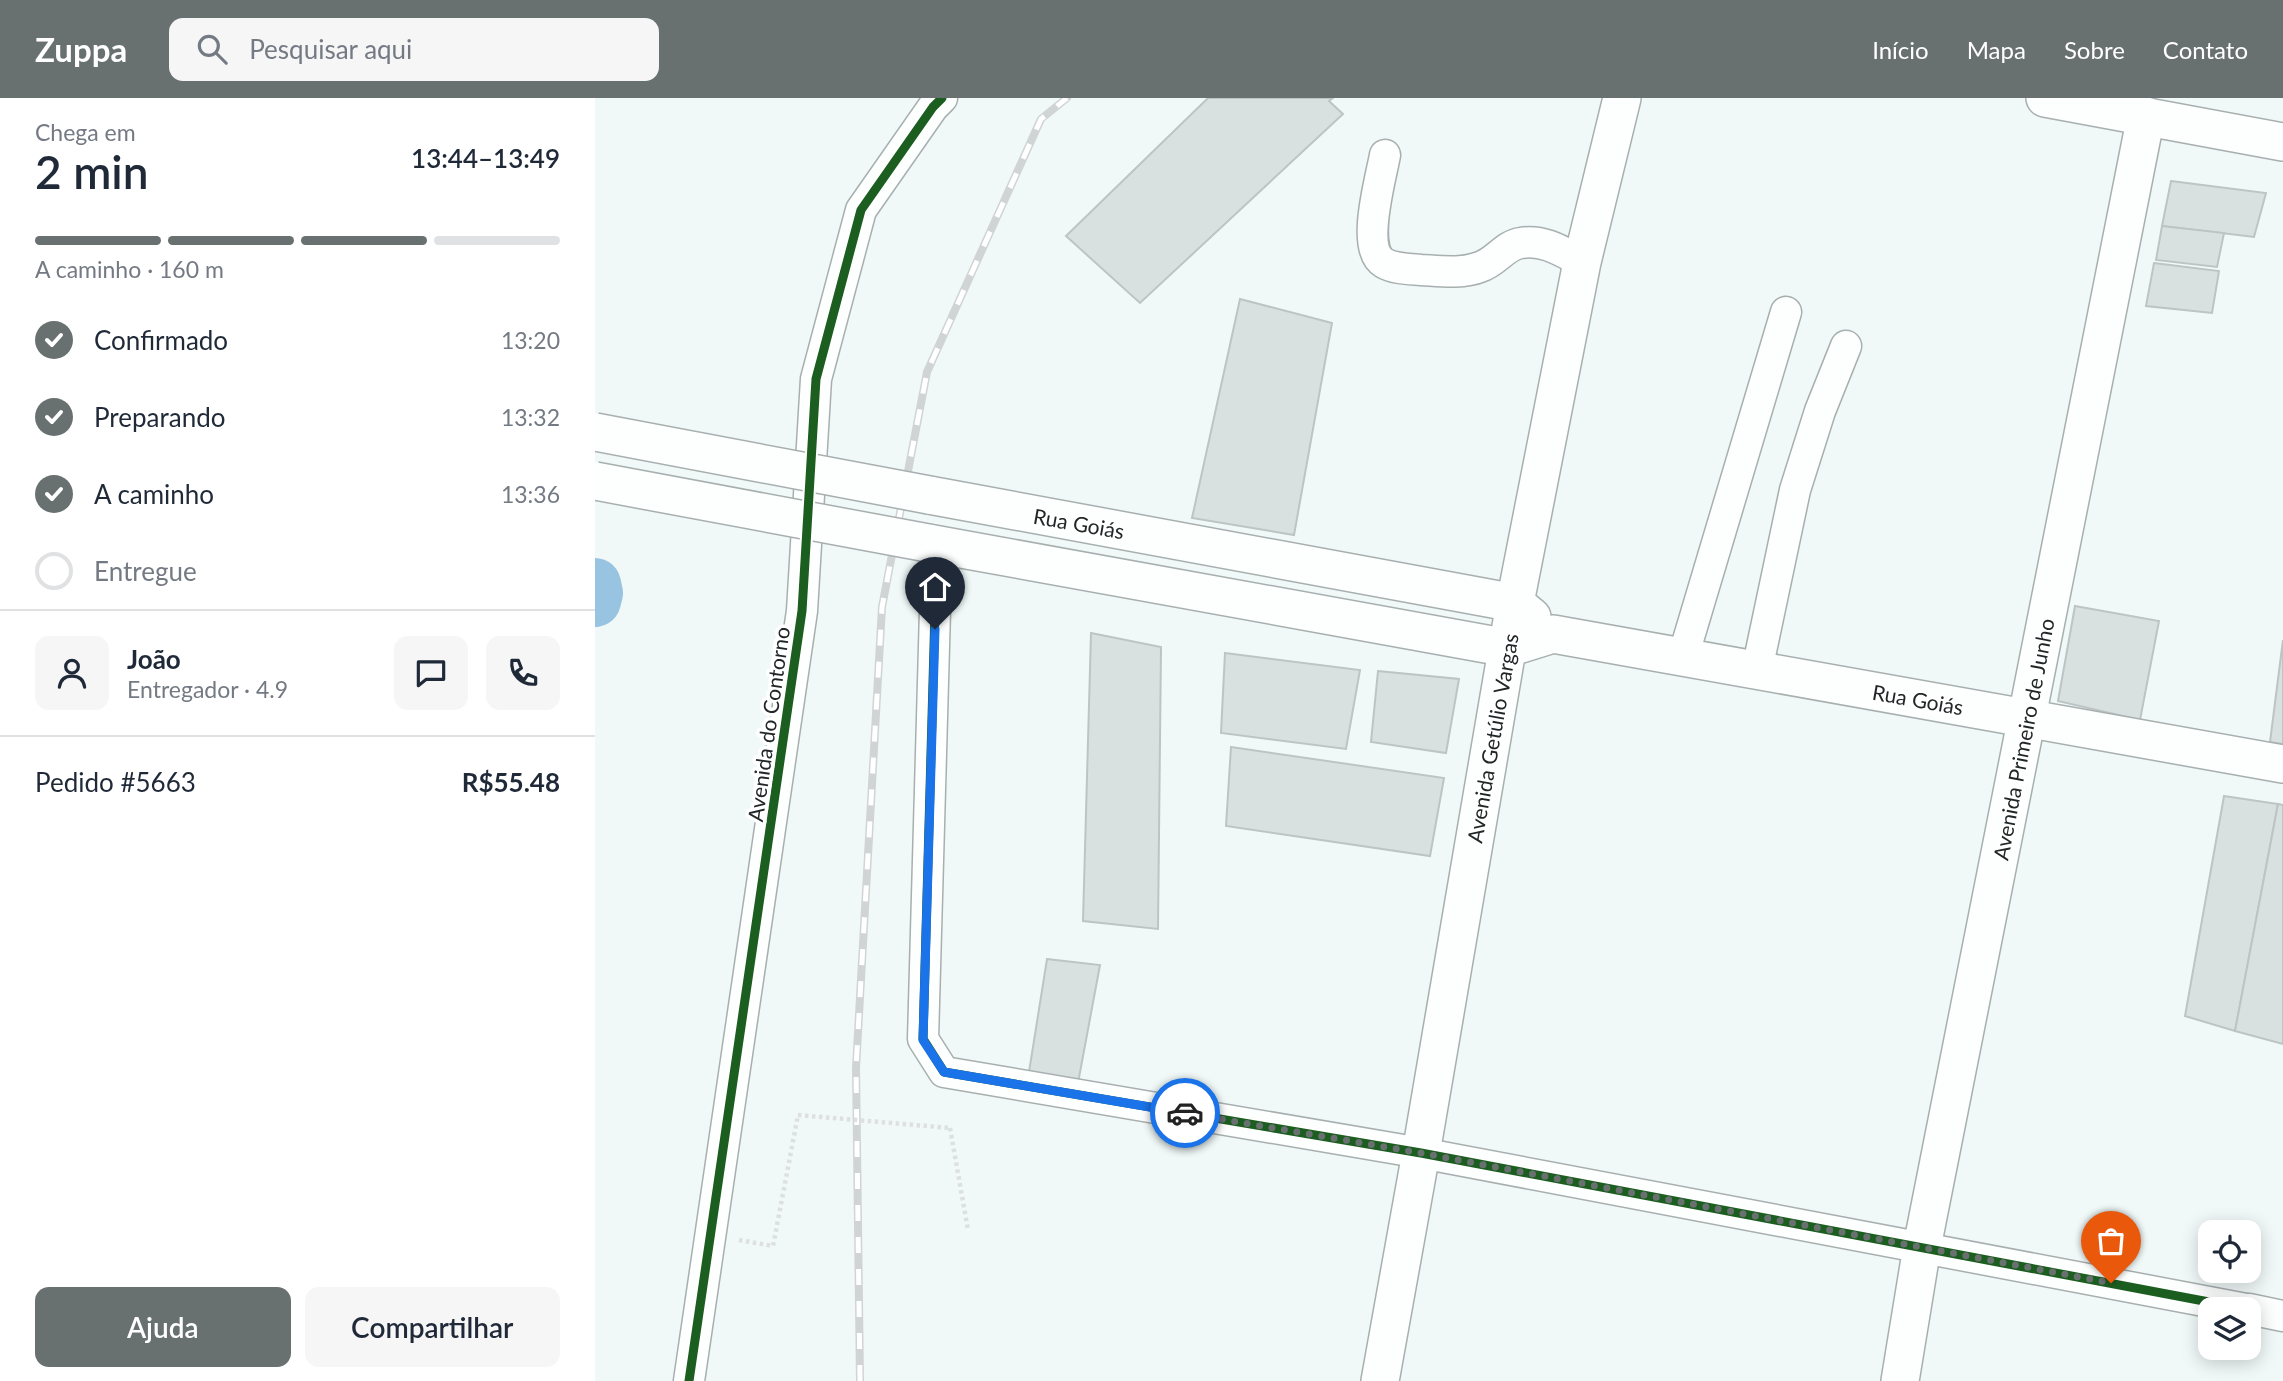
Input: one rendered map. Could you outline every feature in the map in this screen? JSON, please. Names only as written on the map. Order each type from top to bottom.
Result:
[{"type":"main road","name":"Avenida Getúlio Vargas","points":[[1380,1381],[1515,603],[1582,262],[1622,98]]},
{"type":"main road","points":[[2045,98],[2147,107],[2283,142]]},
{"type":"main road","name":"Avenida Primeiro de Junho","points":[[1900,1381],[1922,1247],[2147,107]]},
{"type":"main road","name":"Rua Goiás","points":[[595,432],[1515,603],[1553,634]]},
{"type":"main road","name":"Rua Goiás","points":[[595,481],[932,559],[1508,648],[1553,634],[2283,764]]},
{"type":"street","name":"Avenida do Contorno","points":[[689,1381],[802,611],[816,379],[861,210],[942,98]]},
{"type":"street","points":[[1385,155],[1372,228],[1375,254],[1384,263],[1396,267],[1440,271],[1476,269],[1489,265],[1511,246],[1523,242],[1550,245],[1582,262]]},
{"type":"street","points":[[1683,657],[1786,312]]},
{"type":"street","points":[[1757,670],[1795,491],[1820,411],[1846,346]]},
{"type":"street","points":[[932,559],[923,1040],[944,1072],[1421,1153],[2198,1299]]},
{"type":"street","points":[[2261,1312],[2283,1316]]},
{"type":"path","points":[[711,1234],[773,1247],[799,1115],[950,1128],[968,1230]]},
{"type":"building","points":[[1208,98],[1333,98],[1329,101],[1343,114],[1140,303],[1066,236]]},
{"type":"building","points":[[2171,181],[2266,193],[2254,237],[2162,226]]},
{"type":"building","points":[[2162,226],[2224,233],[2217,267],[2156,260]]},
{"type":"building","points":[[2154,263],[2219,271],[2212,313],[2146,306]]},
{"type":"building","points":[[1240,299],[1332,323],[1294,535],[1192,518]]},
{"type":"building","points":[[2075,606],[2159,621],[2140,720],[2058,701]]},
{"type":"building","points":[[1091,633],[1161,647],[1158,929],[1083,921]]},
{"type":"building","points":[[2283,640],[2283,744],[2270,742]]},
{"type":"building","points":[[1225,653],[1360,670],[1346,749],[1221,733]]},
{"type":"building","points":[[1378,671],[1459,679],[1446,753],[1371,742]]},
{"type":"building","points":[[1231,747],[1444,778],[1430,856],[1226,826]]},
{"type":"building","points":[[2224,796],[2278,804],[2235,1031],[2185,1016]]},
{"type":"building","points":[[2278,804],[2283,805],[2283,1044],[2235,1031]]},
{"type":"building","points":[[1047,959],[1100,965],[1078,1083],[1029,1072]]},
{"type":"waterway","points":[[595,584],[595,601]]},
{"type":"railway","points":[[860,1381],[856,1068],[882,607],[927,372],[1041,119],[1067,98]]},
{"type":"cycle path","points":[[689,1381],[802,611],[816,379],[861,210],[942,98]]},
{"type":"cycle path","points":[[936,575],[923,1039],[944,1072],[1421,1153],[2198,1300]]},
{"type":"way so far","points":[[1185,1113],[1421,1153],[2111,1283]]},
{"type":"route","points":[[935,629],[923,1040],[944,1072],[1185,1113]]}]
